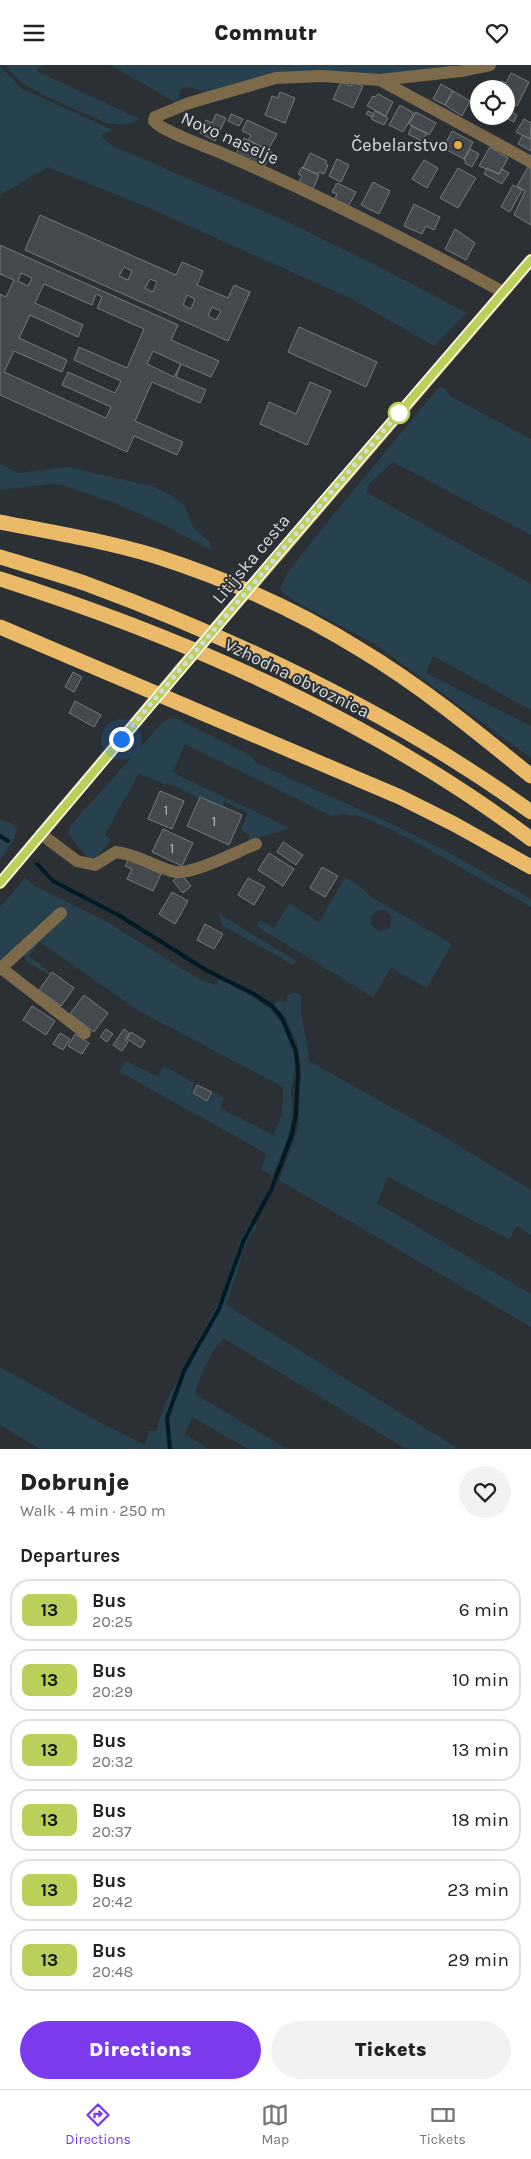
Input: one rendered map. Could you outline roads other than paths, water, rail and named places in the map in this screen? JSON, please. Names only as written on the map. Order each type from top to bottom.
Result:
[{"type":"highway","points":[[0,522],[130,549],[189,568],[268,599],[329,631],[383,663],[448,710],[531,776]]},
{"type":"highway","name":"Vzhodna obvoznica","points":[[0,557],[85,583],[190,624],[320,684],[421,740],[531,812]]},
{"type":"highway","name":"Vzhodna obvoznica","points":[[0,579],[79,604],[166,637],[257,677],[412,760],[471,797],[531,839]]},
{"type":"highway","points":[[0,627],[400,797],[454,824],[531,867]]},
{"type":"main road","name":"Litijska cesta","points":[[0,883],[531,260]]},
{"type":"street","name":"Novo naselje","points":[[490,65],[461,71],[380,80],[322,76],[276,78],[189,103],[155,117],[154,121],[178,135],[302,189],[416,245],[503,292]]},
{"type":"street","name":"Novo naselje","points":[[380,80],[531,162]]},
{"type":"street","points":[[41,834],[77,861],[95,865],[116,852],[130,853],[175,872],[190,871],[256,844]]},
{"type":"street","points":[[61,913],[0,969],[85,1033]]},
{"type":"waterway","points":[[0,836],[8,841]]},
{"type":"waterway","points":[[37,864],[53,881],[120,916],[206,970],[254,994],[272,1006],[282,1018],[296,1052],[298,1072],[296,1114],[292,1134],[272,1188],[243,1242],[219,1309],[184,1371],[167,1418],[170,1449]]},
{"type":"place","name":"Čebelarstvo","points":[[458,145]]}]
